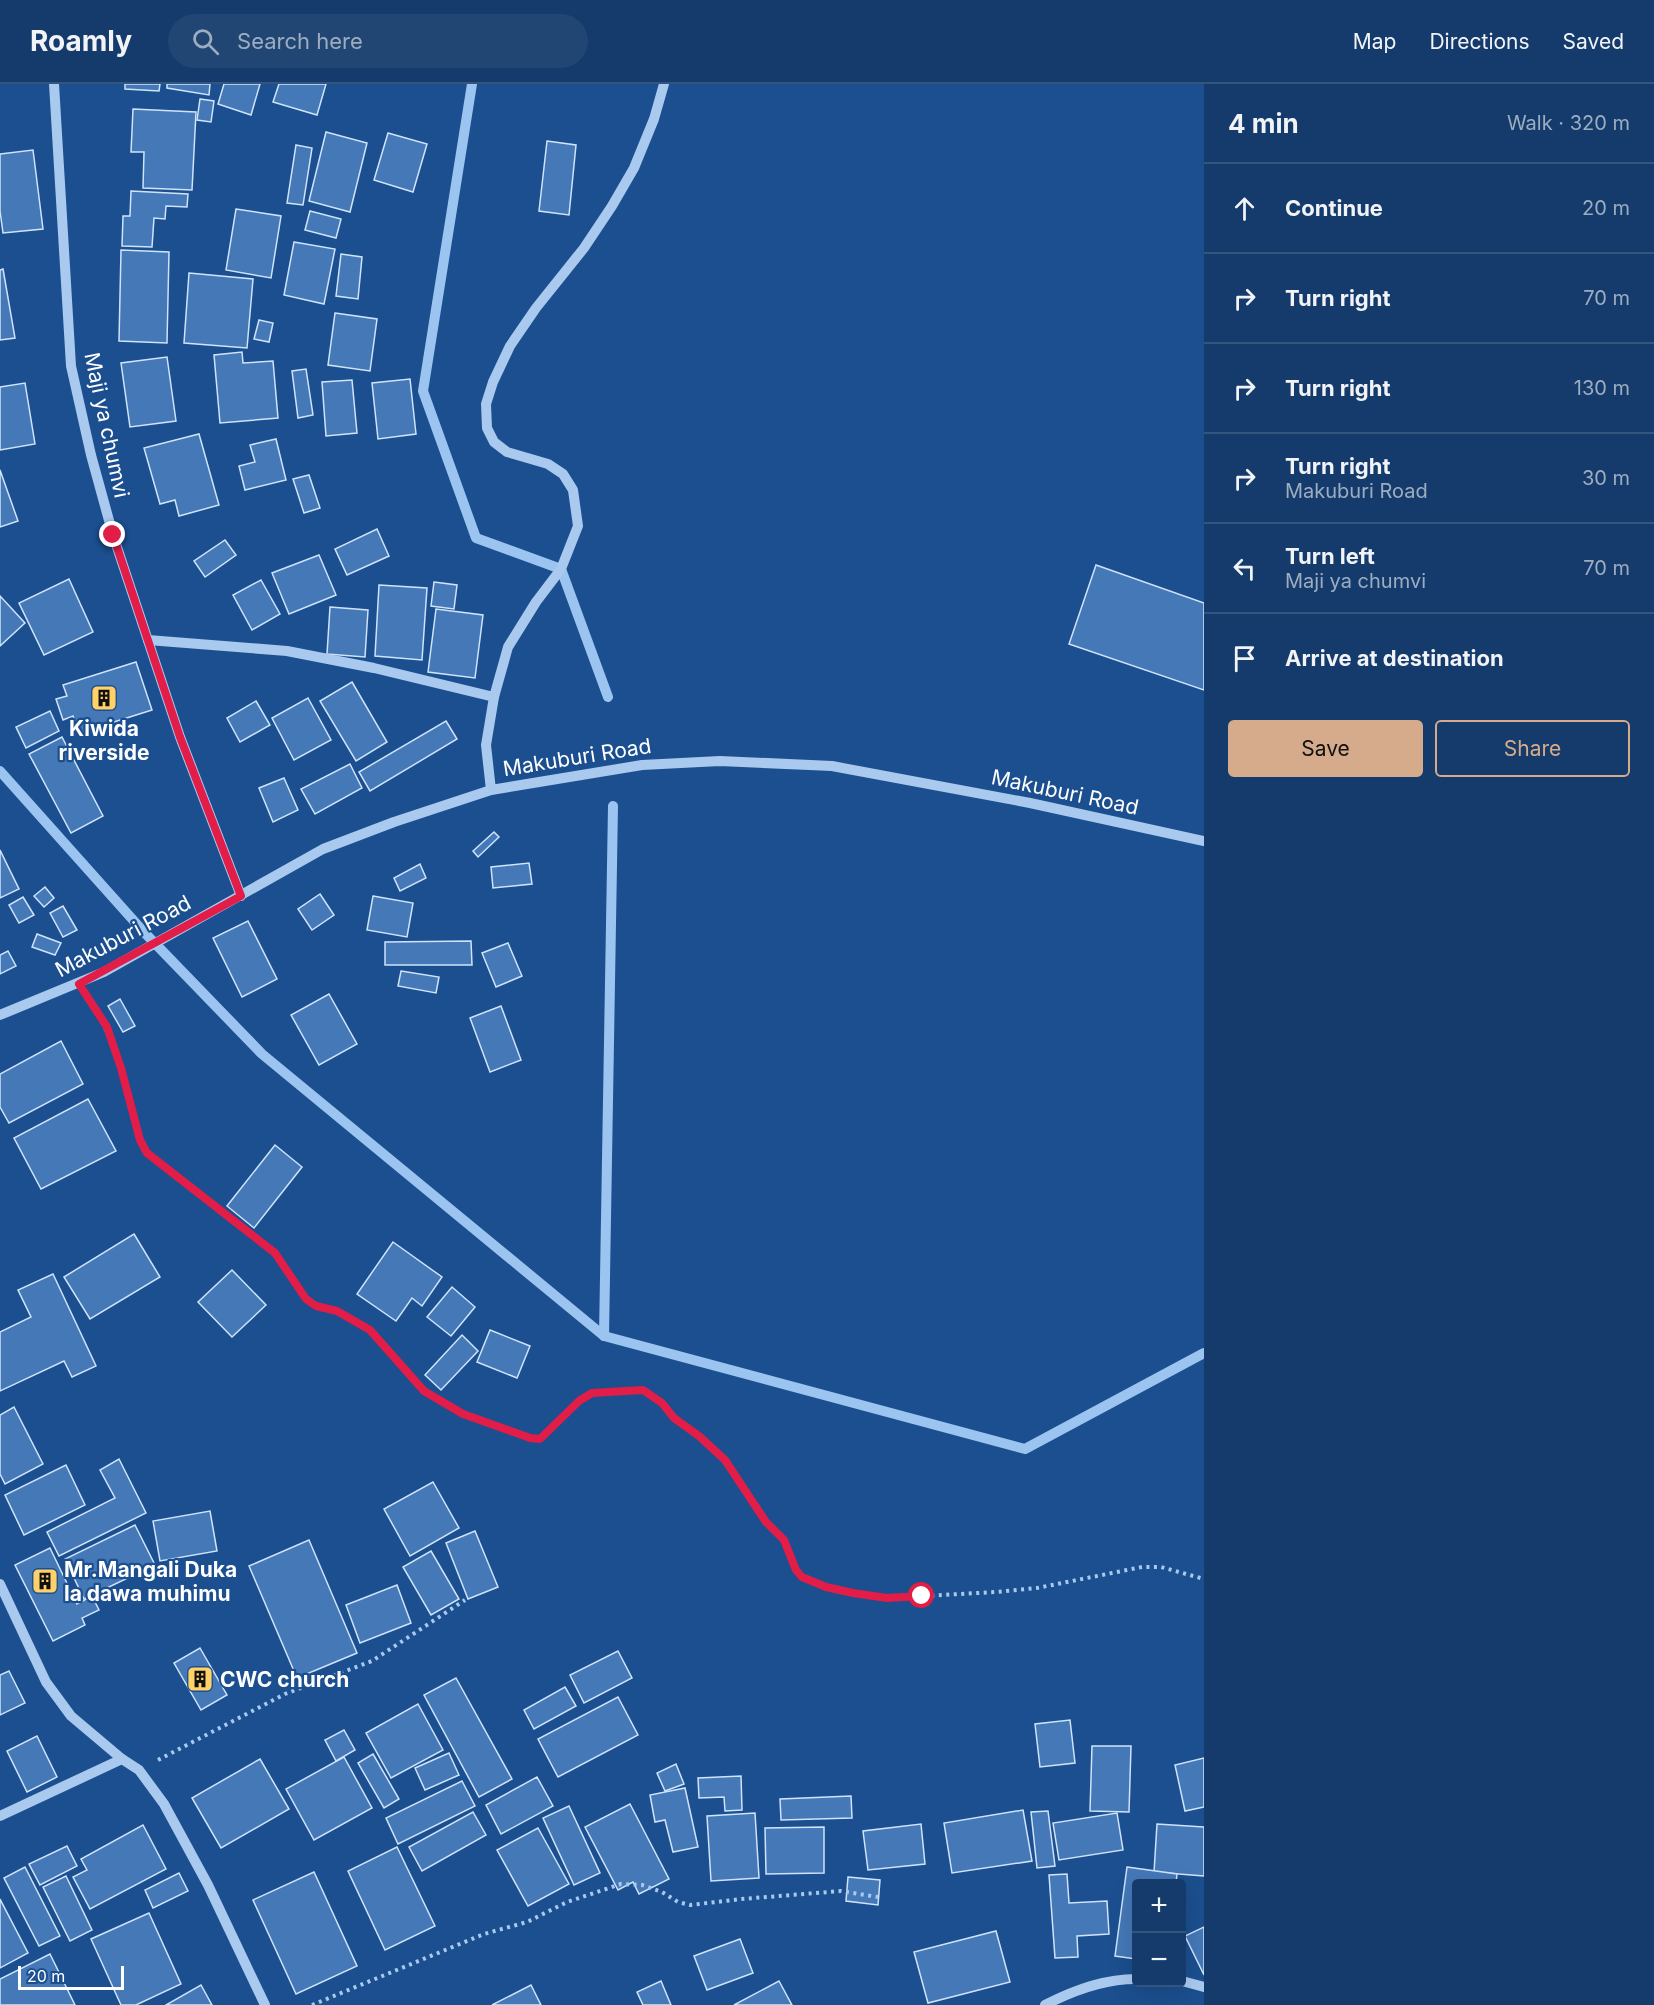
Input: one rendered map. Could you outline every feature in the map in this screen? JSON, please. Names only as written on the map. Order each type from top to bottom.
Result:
[{"type":"street","name":"Maji ya chumvi","points":[[54,84],[71,366],[91,455],[113,535],[180,737],[241,896]]},
{"type":"street","points":[[491,790],[486,745],[494,697],[508,647],[536,602],[561,569],[578,526],[573,490],[563,474],[548,464],[507,452],[494,442],[487,428],[486,404],[493,382],[510,346],[536,308],[584,248],[634,168],[654,119],[664,84]]},
{"type":"street","points":[[148,640],[287,651],[374,668],[494,697]]},
{"type":"street","name":"Makuburi Road","points":[[0,1015],[104,972],[323,849],[394,822],[491,790],[642,765],[720,762],[832,766],[1030,803],[1204,841]]},
{"type":"street","points":[[0,1584],[46,1682],[70,1716],[122,1759],[139,1770],[164,1804],[208,1885],[265,2005]]},
{"type":"street","points":[[0,1816],[122,1759]]},
{"type":"street","points":[[1045,2005],[1071,1991],[1132,1979]]},
{"type":"street","points":[[1186,1982],[1204,1987]]},
{"type":"path","points":[[79,984],[107,1027],[121,1068],[136,1129],[147,1153],[275,1253],[306,1299],[316,1306],[337,1311],[370,1330],[415,1383],[424,1391],[463,1414],[530,1438],[540,1439],[579,1401],[592,1393],[632,1390],[649,1392],[674,1418],[699,1436],[725,1460],[766,1522],[784,1540],[796,1570],[802,1577],[826,1587],[887,1598],[996,1592],[1037,1587],[1142,1567],[1161,1567],[1204,1579]]},
{"type":"path","points":[[139,1770],[285,1694],[372,1661],[465,1600]]},
{"type":"path","points":[[312,2005],[484,1934],[527,1922],[567,1902],[621,1884],[642,1885],[662,1892],[678,1902],[690,1905],[841,1891],[878,1898]]},
{"type":"building","points":[[125,84],[160,84],[159,91],[125,89]]},
{"type":"building","points":[[167,84],[210,84],[209,95],[167,88]]},
{"type":"building","points":[[224,84],[260,84],[251,115],[218,104]]},
{"type":"building","points":[[279,84],[326,84],[317,115],[273,102]]},
{"type":"building","points":[[200,99],[214,101],[211,122],[197,120]]},
{"type":"building","points":[[133,109],[196,112],[192,190],[143,188],[144,152],[131,152]]},
{"type":"building","points":[[326,132],[367,143],[350,212],[309,201]]},
{"type":"building","points":[[388,133],[427,144],[413,192],[374,180]]},
{"type":"building","points":[[547,141],[576,145],[569,215],[539,211]]},
{"type":"building","points":[[296,145],[312,148],[303,205],[287,203]]},
{"type":"building","points":[[33,150],[43,229],[3,233],[0,211],[0,154]]},
{"type":"building","points":[[131,191],[188,194],[187,207],[166,206],[165,219],[154,218],[152,247],[122,246],[123,216],[130,216]]},
{"type":"building","points":[[236,209],[281,216],[271,278],[226,270]]},
{"type":"building","points":[[310,211],[341,219],[336,238],[305,230]]},
{"type":"building","points":[[294,242],[335,249],[324,304],[284,295]]},
{"type":"building","points":[[121,250],[169,252],[167,343],[119,341]]},
{"type":"building","points":[[341,254],[362,257],[358,299],[336,296]]},
{"type":"building","points":[[3,269],[15,338],[0,340],[0,270]]},
{"type":"building","points":[[189,273],[253,279],[247,348],[184,343]]},
{"type":"building","points":[[335,313],[377,319],[370,371],[328,365]]},
{"type":"building","points":[[259,320],[273,323],[269,342],[254,339]]},
{"type":"building","points":[[242,352],[243,363],[273,361],[278,418],[220,423],[214,355]]},
{"type":"building","points":[[167,357],[176,421],[130,427],[121,363]]},
{"type":"building","points":[[306,369],[313,415],[298,418],[292,371]]},
{"type":"building","points":[[410,379],[416,434],[378,439],[372,383]]},
{"type":"building","points":[[352,380],[357,433],[326,436],[322,382]]},
{"type":"building","points":[[25,383],[35,444],[0,450],[0,387]]},
{"type":"building","points":[[199,434],[219,505],[179,516],[175,500],[160,504],[144,448]]},
{"type":"building","points":[[276,439],[286,480],[245,490],[239,466],[255,462],[250,445]]},
{"type":"building","points":[[0,470],[18,521],[0,527]]},
{"type":"building","points":[[309,475],[320,508],[304,513],[293,479]]},
{"type":"building","points":[[377,529],[389,556],[347,575],[335,549]]},
{"type":"building","points":[[225,540],[236,555],[205,577],[194,561]]},
{"type":"building","points":[[319,555],[336,595],[289,614],[272,573]]},
{"type":"building","points":[[1096,565],[1204,603],[1204,690],[1069,644]]},
{"type":"building","points":[[69,579],[93,632],[44,655],[19,603]]},
{"type":"building","points":[[261,580],[280,614],[252,630],[233,595]]},
{"type":"building","points":[[434,582],[457,585],[454,609],[431,606]]},
{"type":"building","points":[[379,585],[427,588],[422,660],[375,656]]},
{"type":"building","points":[[0,596],[25,623],[0,646]]},
{"type":"building","points":[[330,607],[368,610],[365,657],[327,654]]},
{"type":"building","points":[[436,609],[483,615],[475,678],[428,672]]},
{"type":"building","name":"Kiwida riverside","points":[[136,662],[152,710],[79,733],[73,716],[63,720],[56,699],[67,696],[63,685]]},
{"type":"building","points":[[352,682],[387,742],[356,761],[320,701]]},
{"type":"building","points":[[308,698],[331,740],[294,760],[272,718]]},
{"type":"building","points":[[256,701],[270,725],[240,742],[227,718]]},
{"type":"building","name":"Kiwida riverside","points":[[50,711],[59,731],[26,748],[16,727]]},
{"type":"building","points":[[446,721],[457,739],[370,791],[359,772]]},
{"type":"building","name":"Kiwida riverside","points":[[62,737],[103,816],[71,833],[29,754]]},
{"type":"building","points":[[350,764],[362,788],[315,814],[301,789]]},
{"type":"building","points":[[284,778],[298,810],[273,822],[259,788]]},
{"type":"building","points":[[494,832],[499,837],[478,857],[473,851]]},
{"type":"building","points":[[0,850],[19,889],[0,898]]},
{"type":"building","points":[[529,863],[532,884],[493,888],[491,867]]},
{"type":"building","points":[[420,864],[426,878],[400,891],[394,878]]},
{"type":"building","points":[[45,887],[54,898],[44,907],[34,896]]},
{"type":"building","points":[[320,894],[334,915],[312,930],[298,909]]},
{"type":"building","points":[[373,896],[413,903],[407,937],[367,930]]},
{"type":"building","points":[[23,897],[34,915],[19,923],[9,905]]},
{"type":"building","points":[[63,906],[77,930],[63,937],[50,913]]},
{"type":"building","points":[[248,921],[277,979],[242,997],[213,938]]},
{"type":"building","points":[[37,934],[61,943],[55,955],[32,947]]},
{"type":"building","points":[[471,941],[472,965],[385,965],[385,942]]},
{"type":"building","points":[[508,943],[522,976],[496,987],[482,953]]},
{"type":"building","points":[[8,951],[16,966],[0,974],[0,955]]},
{"type":"building","points":[[401,971],[439,977],[436,993],[398,986]]},
{"type":"building","points":[[329,994],[357,1044],[319,1065],[291,1015]]},
{"type":"building","points":[[120,999],[135,1026],[123,1032],[108,1006]]},
{"type":"building","points":[[501,1006],[521,1060],[490,1072],[470,1018]]},
{"type":"building","points":[[61,1041],[83,1084],[9,1123],[0,1107],[0,1074]]},
{"type":"building","points":[[88,1099],[116,1151],[41,1189],[14,1138]]},
{"type":"building","points":[[275,1145],[302,1167],[254,1228],[227,1206]]},
{"type":"building","points":[[134,1234],[160,1277],[90,1319],[64,1277]]},
{"type":"building","points":[[393,1242],[442,1277],[422,1306],[412,1298],[396,1321],[357,1294]]},
{"type":"building","points":[[232,1270],[266,1305],[232,1337],[198,1302]]},
{"type":"building","points":[[53,1274],[96,1366],[72,1377],[64,1361],[0,1391],[0,1332],[31,1317],[18,1290]]},
{"type":"building","points":[[452,1287],[475,1307],[451,1336],[427,1317]]},
{"type":"building","points":[[490,1330],[530,1346],[517,1378],[477,1362]]},
{"type":"building","points":[[462,1335],[478,1351],[441,1390],[425,1375]]},
{"type":"building","points":[[14,1407],[43,1464],[5,1484],[0,1474],[0,1415]]},
{"type":"building","points":[[119,1459],[146,1513],[59,1556],[47,1532],[115,1498],[100,1470]]},
{"type":"building","points":[[66,1465],[85,1505],[24,1535],[5,1495]]},
{"type":"building","points":[[433,1482],[459,1528],[410,1556],[384,1509]]},
{"type":"building","points":[[210,1511],[217,1551],[160,1561],[153,1521]]},
{"type":"building","points":[[135,1525],[155,1565],[84,1599],[65,1559]]},
{"type":"building","points":[[475,1531],[498,1587],[468,1599],[446,1543]]},
{"type":"building","points":[[309,1540],[357,1653],[297,1678],[249,1566]]},
{"type":"building","name":"Mr.Mangali Duka la dawa muhimu","points":[[50,1548],[77,1604],[92,1596],[99,1610],[82,1618],[85,1625],[53,1641],[15,1565]]},
{"type":"building","points":[[431,1551],[459,1599],[431,1615],[403,1567]]},
{"type":"building","points":[[397,1585],[411,1623],[360,1643],[346,1605]]},
{"type":"building","name":"CWC church","points":[[200,1648],[227,1695],[201,1710],[174,1663]]},
{"type":"building","points":[[618,1651],[632,1678],[584,1703],[570,1675]]},
{"type":"building","points":[[9,1671],[25,1703],[0,1715],[0,1675]]},
{"type":"building","points":[[456,1678],[512,1779],[479,1797],[424,1695]]},
{"type":"building","points":[[565,1687],[576,1706],[534,1729],[524,1710]]},
{"type":"building","points":[[618,1697],[638,1735],[558,1777],[538,1739]]},
{"type":"building","points":[[418,1704],[443,1750],[391,1778],[366,1733]]},
{"type":"building","points":[[1070,1720],[1075,1763],[1040,1767],[1035,1724]]},
{"type":"building","points":[[344,1730],[355,1750],[336,1761],[325,1740]]},
{"type":"building","points":[[37,1736],[57,1777],[27,1792],[7,1751]]},
{"type":"building","points":[[1092,1746],[1131,1746],[1129,1812],[1090,1811]]},
{"type":"building","points":[[449,1753],[459,1775],[425,1790],[415,1768]]},
{"type":"building","points":[[373,1754],[399,1799],[384,1808],[358,1763]]},
{"type":"building","points":[[344,1757],[372,1808],[314,1840],[286,1789]]},
{"type":"building","points":[[1204,1758],[1204,1807],[1185,1811],[1175,1765]]},
{"type":"building","points":[[260,1759],[289,1809],[221,1848],[192,1798]]},
{"type":"building","points":[[676,1764],[684,1784],[665,1791],[657,1773]]},
{"type":"building","points":[[741,1776],[742,1810],[725,1811],[724,1797],[699,1798],[698,1778]]},
{"type":"building","points":[[537,1777],[553,1806],[501,1834],[486,1805]]},
{"type":"building","points":[[462,1781],[475,1806],[398,1844],[386,1818]]},
{"type":"building","points":[[685,1788],[698,1847],[673,1852],[665,1820],[655,1822],[650,1795]]},
{"type":"building","points":[[851,1796],[852,1818],[781,1820],[780,1799]]},
{"type":"building","points":[[630,1804],[669,1879],[639,1894],[633,1882],[618,1890],[585,1827]]},
{"type":"building","points":[[569,1806],[600,1873],[574,1885],[543,1818]]},
{"type":"building","points":[[1023,1810],[1032,1861],[952,1873],[944,1823]]},
{"type":"building","points":[[1048,1811],[1055,1866],[1037,1868],[1031,1812]]},
{"type":"building","points":[[473,1812],[486,1835],[422,1871],[409,1847]]},
{"type":"building","points":[[755,1813],[759,1878],[711,1881],[707,1816]]},
{"type":"building","points":[[1117,1813],[1123,1850],[1059,1860],[1053,1823]]},
{"type":"building","points":[[921,1824],[925,1864],[868,1870],[863,1831]]},
{"type":"building","points":[[1157,1824],[1204,1827],[1204,1876],[1154,1872]]},
{"type":"building","points":[[143,1825],[166,1869],[90,1909],[73,1877],[87,1870],[81,1859]]},
{"type":"building","points":[[824,1827],[824,1873],[766,1874],[765,1828]]},
{"type":"building","points":[[538,1828],[569,1884],[528,1906],[497,1850]]},
{"type":"building","points":[[67,1846],[77,1866],[40,1885],[29,1864]]},
{"type":"building","points":[[397,1847],[435,1926],[385,1950],[348,1871]]},
{"type":"building","points":[[25,1867],[60,1936],[39,1946],[4,1878]]},
{"type":"building","points":[[1127,1867],[1177,1874],[1176,1879],[1132,1879],[1132,1958],[1115,1956]]},
{"type":"building","points":[[314,1872],[357,1966],[296,1994],[253,1900]]},
{"type":"building","points":[[179,1873],[188,1891],[153,1908],[145,1890]]},
{"type":"building","points":[[1067,1874],[1069,1903],[1107,1901],[1109,1934],[1077,1936],[1078,1957],[1055,1958],[1049,1875]]},
{"type":"building","points":[[66,1876],[92,1930],[70,1941],[43,1887]]},
{"type":"building","points":[[848,1877],[880,1880],[878,1905],[846,1901]]},
{"type":"building","points":[[0,1899],[28,1953],[0,1968]]},
{"type":"building","points":[[149,1913],[181,1984],[136,2005],[121,2005],[91,1939]]},
{"type":"building","points":[[1204,1927],[1204,1975],[1186,1938],[1186,1936]]},
{"type":"building","points":[[996,1931],[1010,1982],[928,2003],[914,1952]]},
{"type":"building","points":[[740,1939],[753,1973],[707,1990],[694,1956]]},
{"type":"building","points":[[50,1954],[75,2005],[0,2005],[0,1979]]},
{"type":"building","points":[[661,1981],[671,2005],[643,2005],[637,1992]]},
{"type":"building","points":[[779,1981],[792,2005],[734,2005]]},
{"type":"building","points":[[201,1985],[212,2005],[166,2005]]},
{"type":"building","points":[[531,1985],[541,2005],[492,2005]]},
{"type":"waterway","points":[[472,84],[423,391],[476,538],[561,569],[608,697]]},
{"type":"waterway","points":[[0,771],[142,930],[262,1054],[604,1336],[1025,1449],[1204,1353]]},
{"type":"waterway","points":[[604,1336],[613,806]]},
{"type":"place","name":"Kiwida riverside","points":[[104,698]]},
{"type":"place","name":"Mr.Mangali Duka la dawa muhimu","points":[[45,1581]]},
{"type":"place","name":"CWC church","points":[[200,1679]]},
{"type":"route","points":[[113,535],[180,737],[241,896],[79,984],[107,1027],[121,1068],[132,1118],[147,1153],[275,1253],[306,1299],[316,1306],[337,1311],[370,1330],[415,1383],[424,1391],[463,1414],[530,1438],[540,1439],[579,1401],[592,1393],[632,1390],[649,1392],[674,1418],[699,1436],[725,1460],[766,1522],[784,1540],[796,1570],[802,1577],[826,1587],[853,1593],[887,1598],[922,1596]]}]
